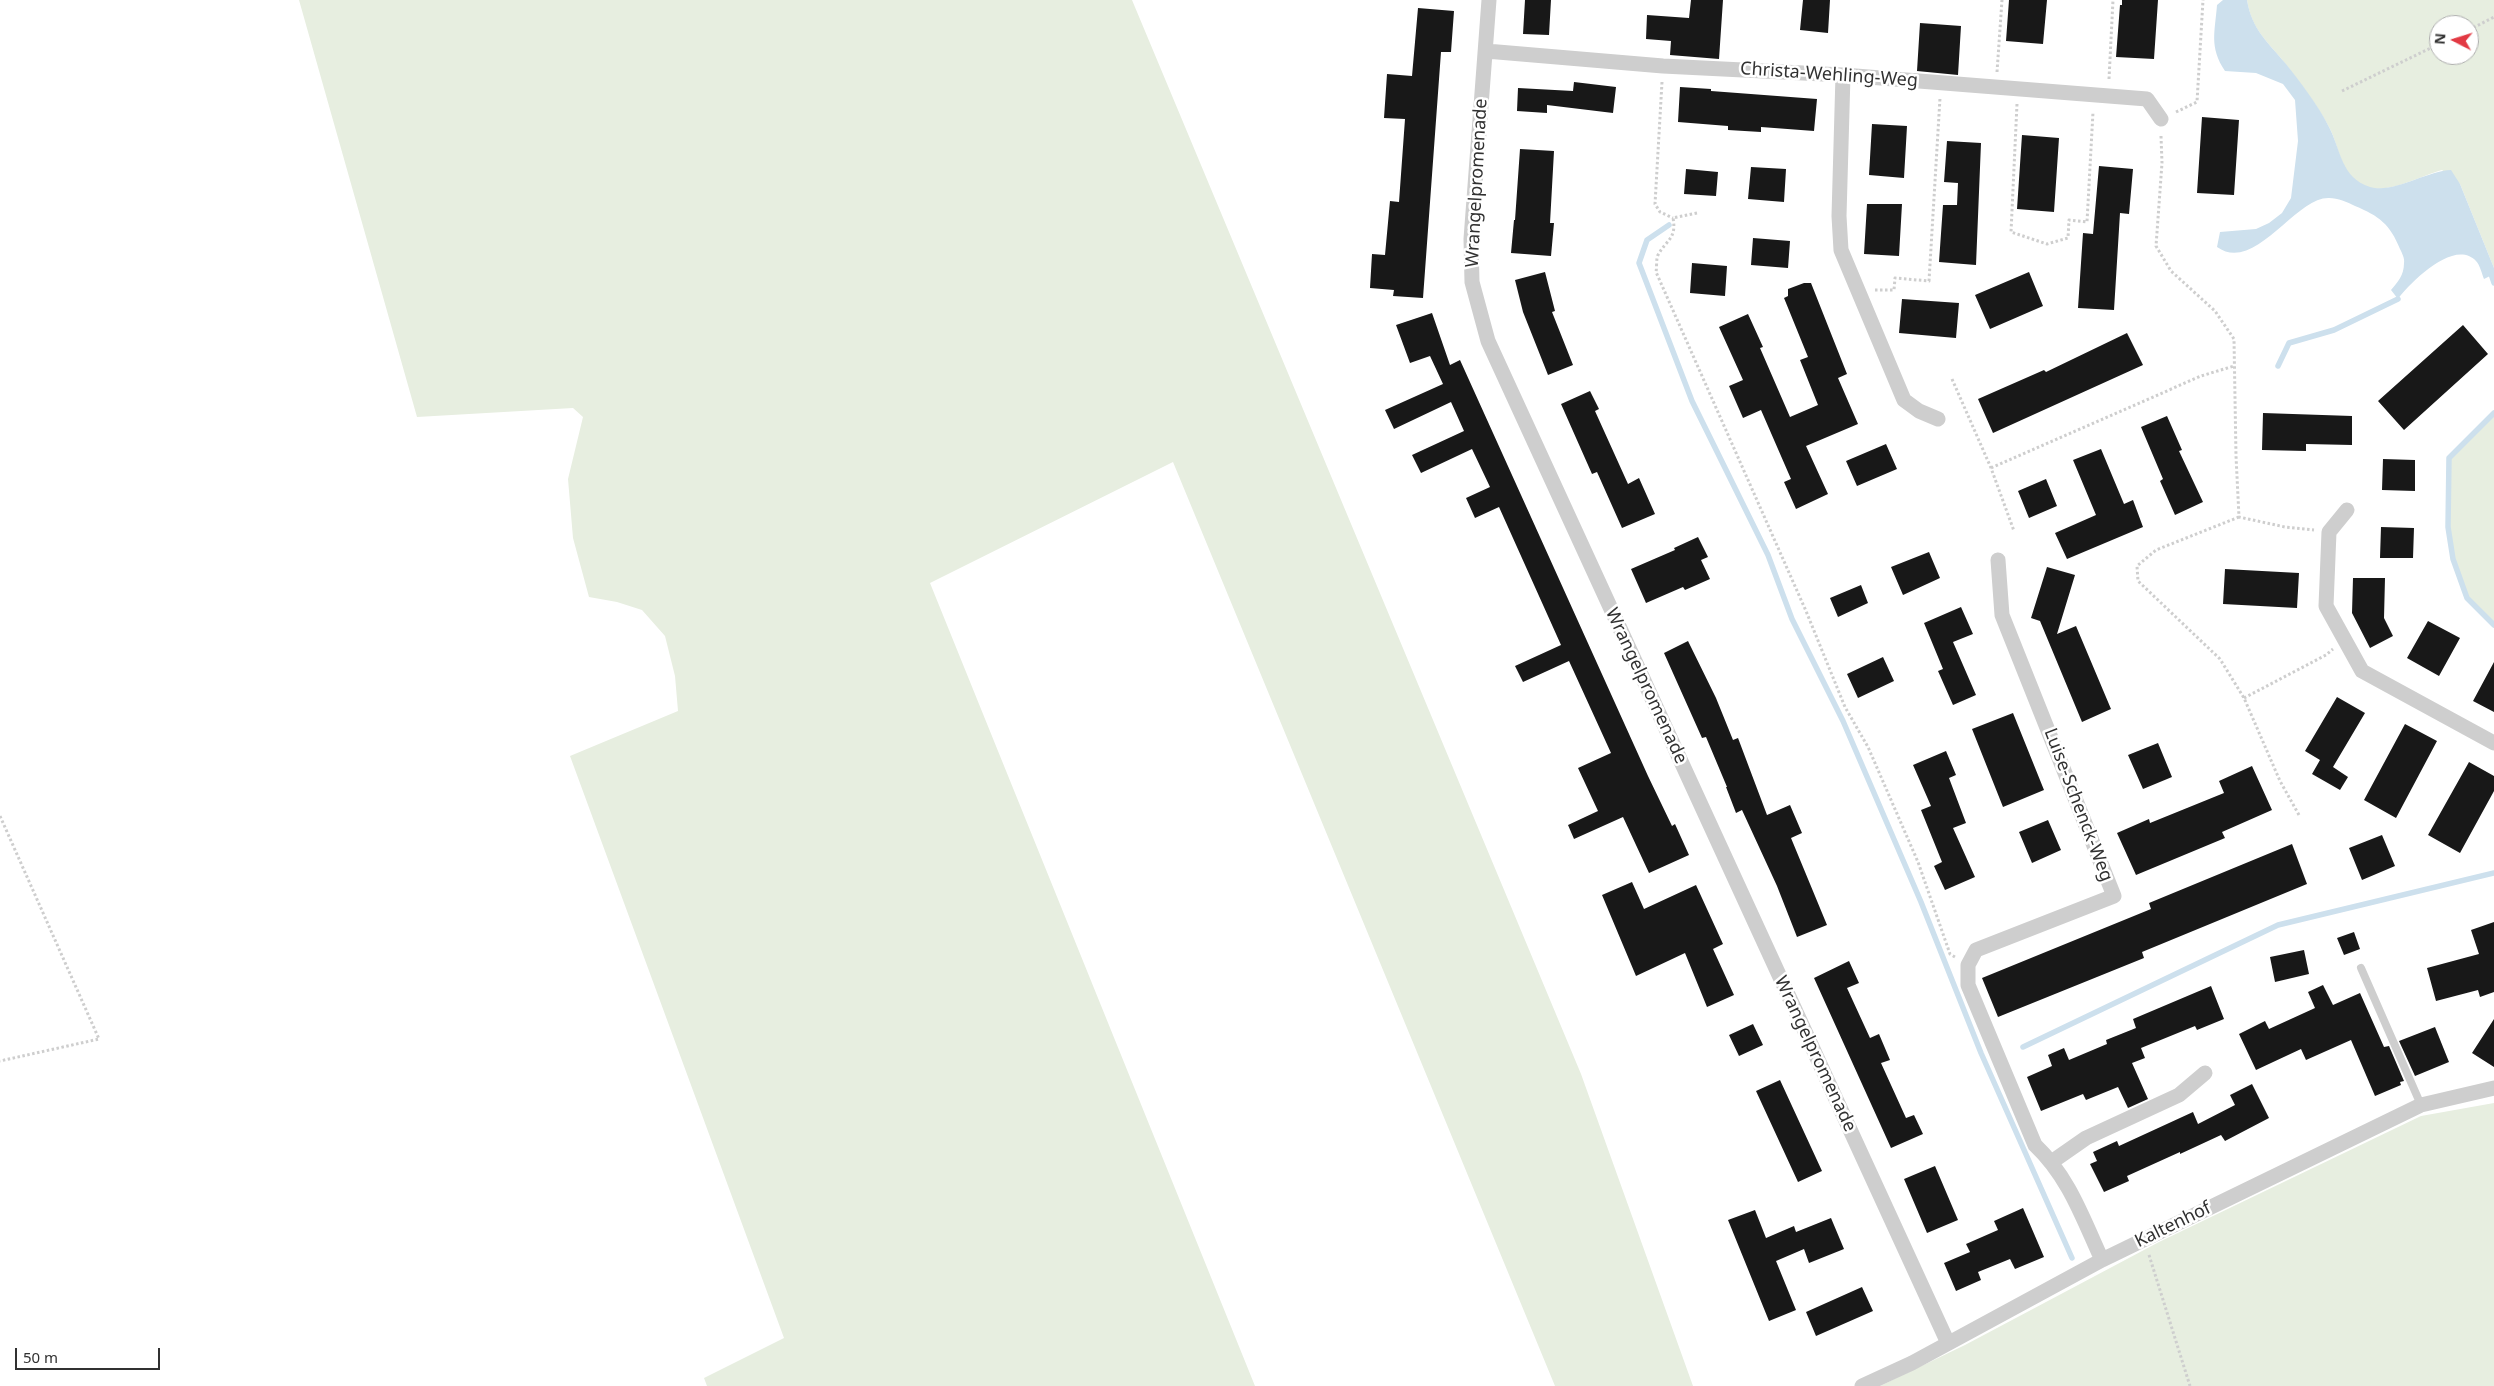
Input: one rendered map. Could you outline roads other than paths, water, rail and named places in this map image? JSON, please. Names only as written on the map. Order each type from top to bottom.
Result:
[{"type":"street","name":"Wrangelpromenade","points":[[1489,0],[1471,239],[1472,282],[1488,341],[1948,1343]]},
{"type":"street","name":"Christa-Wehling-Weg","points":[[1486,51],[1663,66],[1843,75],[2147,99],[2161,119]]},
{"type":"street","points":[[1843,75],[1839,216],[1841,250],[1904,400],[1920,411],[1938,419]]},
{"type":"street","points":[[2347,510],[2330,532],[2326,606],[2362,671],[2494,743]]},
{"type":"street","name":"Luise-Schenck-Weg","points":[[1998,560],[2002,615],[2114,896],[1976,950],[1968,965],[1968,985],[2035,1145],[2052,1161]]},
{"type":"street","points":[[2102,1260],[2065,1181],[2052,1161],[2086,1138],[2179,1095],[2205,1073]]},
{"type":"street","name":"Kaltenhof","points":[[1862,1386],[1948,1343],[2102,1260],[2421,1104],[2494,1088]]},
{"type":"lane","points":[[2360,968],[2421,1104]]},
{"type":"water","points":[[2223,0],[2247,0],[2257,28],[2315,102],[2329,127],[2347,170],[2360,183],[2370,187],[2389,187],[2441,171],[2451,170],[2460,184],[2494,268],[2494,274],[2484,279],[2476,261],[2467,255],[2456,255],[2433,265],[2412,283],[2398,299],[2391,290],[2402,275],[2404,260],[2392,233],[2383,222],[2371,213],[2339,199],[2332,198],[2316,201],[2302,209],[2260,243],[2246,251],[2231,253],[2217,247],[2220,232],[2256,229],[2269,223],[2282,213],[2291,198],[2298,141],[2295,100],[2283,84],[2256,73],[2225,71],[2220,62],[2215,47],[2214,31],[2217,5]]},
{"type":"waterway","points":[[1669,225],[1647,240],[1639,263],[1692,401],[1768,555],[1792,619],[1843,721],[1921,902],[1981,1053],[2072,1258]]},
{"type":"waterway","points":[[2491,274],[2494,283]]},
{"type":"waterway","points":[[2278,366],[2289,343],[2334,330],[2398,299]]},
{"type":"waterway","points":[[2494,413],[2449,458],[2448,527],[2453,559],[2467,598],[2494,625]]},
{"type":"waterway","points":[[2023,1047],[2278,925],[2494,873]]}]
